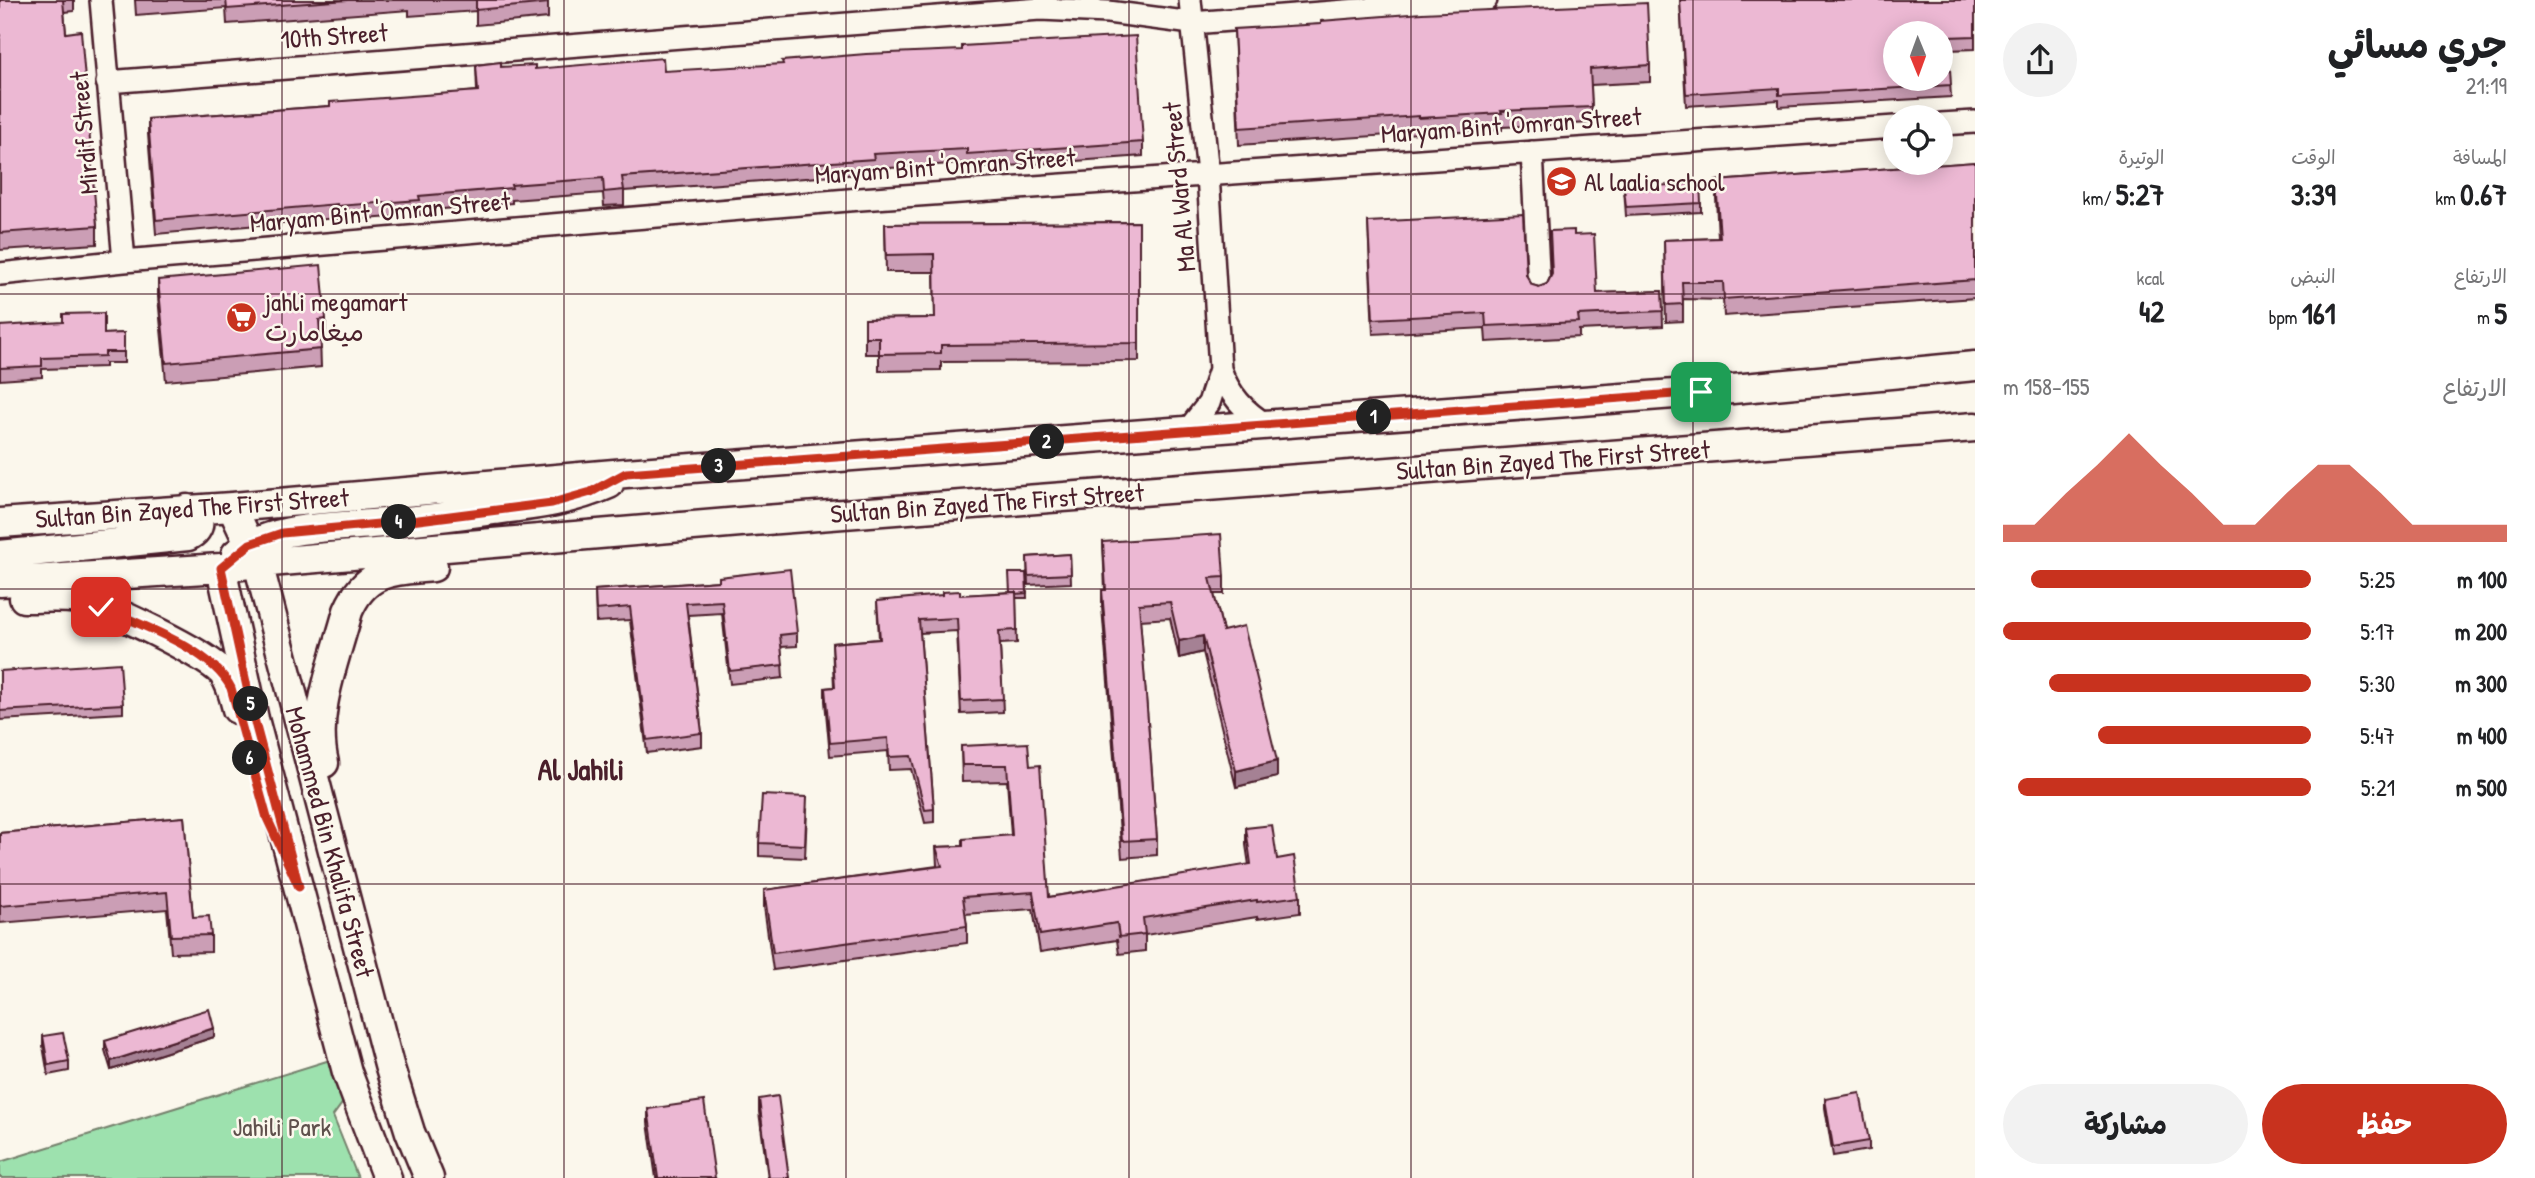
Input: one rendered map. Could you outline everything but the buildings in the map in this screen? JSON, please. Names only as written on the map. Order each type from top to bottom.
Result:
[{"type":"main road","name":"Sultan Bin Zayed The First Street","points":[[0,523],[1701,392],[1975,366]]},
{"type":"main road","name":"Sultan Bin Zayed The First Street","points":[[254,553],[523,541],[1975,427]]},
{"type":"main road","points":[[0,582],[221,568],[254,553],[271,536],[295,531],[411,521],[552,503],[591,492],[626,473]]},
{"type":"main road","name":"Mohammed Bin Khalifa Street","points":[[232,507],[254,553],[389,1065],[410,1132],[429,1178]]},
{"type":"main road","points":[[0,555],[188,536],[199,526],[194,512],[187,509]]},
{"type":"main road","points":[[341,882],[338,828],[319,734],[322,706],[354,598],[374,578],[387,572],[462,561],[523,541]]},
{"type":"main road","name":"Mohammed Bin Khalifa Street","points":[[221,568],[254,719],[347,1072],[387,1178]]},
{"type":"main road","points":[[0,599],[53,597],[89,602],[200,654],[213,663],[225,675],[231,688],[267,818],[299,887]]},
{"type":"street","name":"Mirdif Street","points":[[101,0],[124,261]]},
{"type":"street","name":"Ma Al Ward Street","points":[[1190,0],[1208,174],[1220,369],[1230,392],[1238,402],[1267,425]]},
{"type":"street","name":"10th Street","points":[[107,82],[1040,9],[1108,12],[1192,23],[1486,0]]},
{"type":"street","points":[[1953,123],[1975,122]]},
{"type":"street","name":"Maryam Bint 'Omran Street","points":[[0,274],[124,261],[860,199],[1883,128]]},
{"type":"street","points":[[1532,152],[1539,289]]},
{"type":"street","name":"Ma Al Ward Street","points":[[1187,431],[1209,403],[1220,369]]},
{"type":"green space","name":"Jahili Park","points":[[330,1060],[346,1098],[333,1116],[358,1178],[0,1178],[0,1162]]},
{"type":"place","name":"Al laalia school","points":[[1561,182]]},
{"type":"place","name":"jahli megamart ميغامارت","points":[[242,317]]},
{"type":"district","name":"Al Jahili","points":[[581,770]]},
{"type":"route","points":[[101,607],[200,654],[225,675],[267,818],[299,887],[254,719],[221,568],[250,544],[271,536],[295,531],[411,521],[552,503],[591,492],[626,473],[1701,392]]}]
